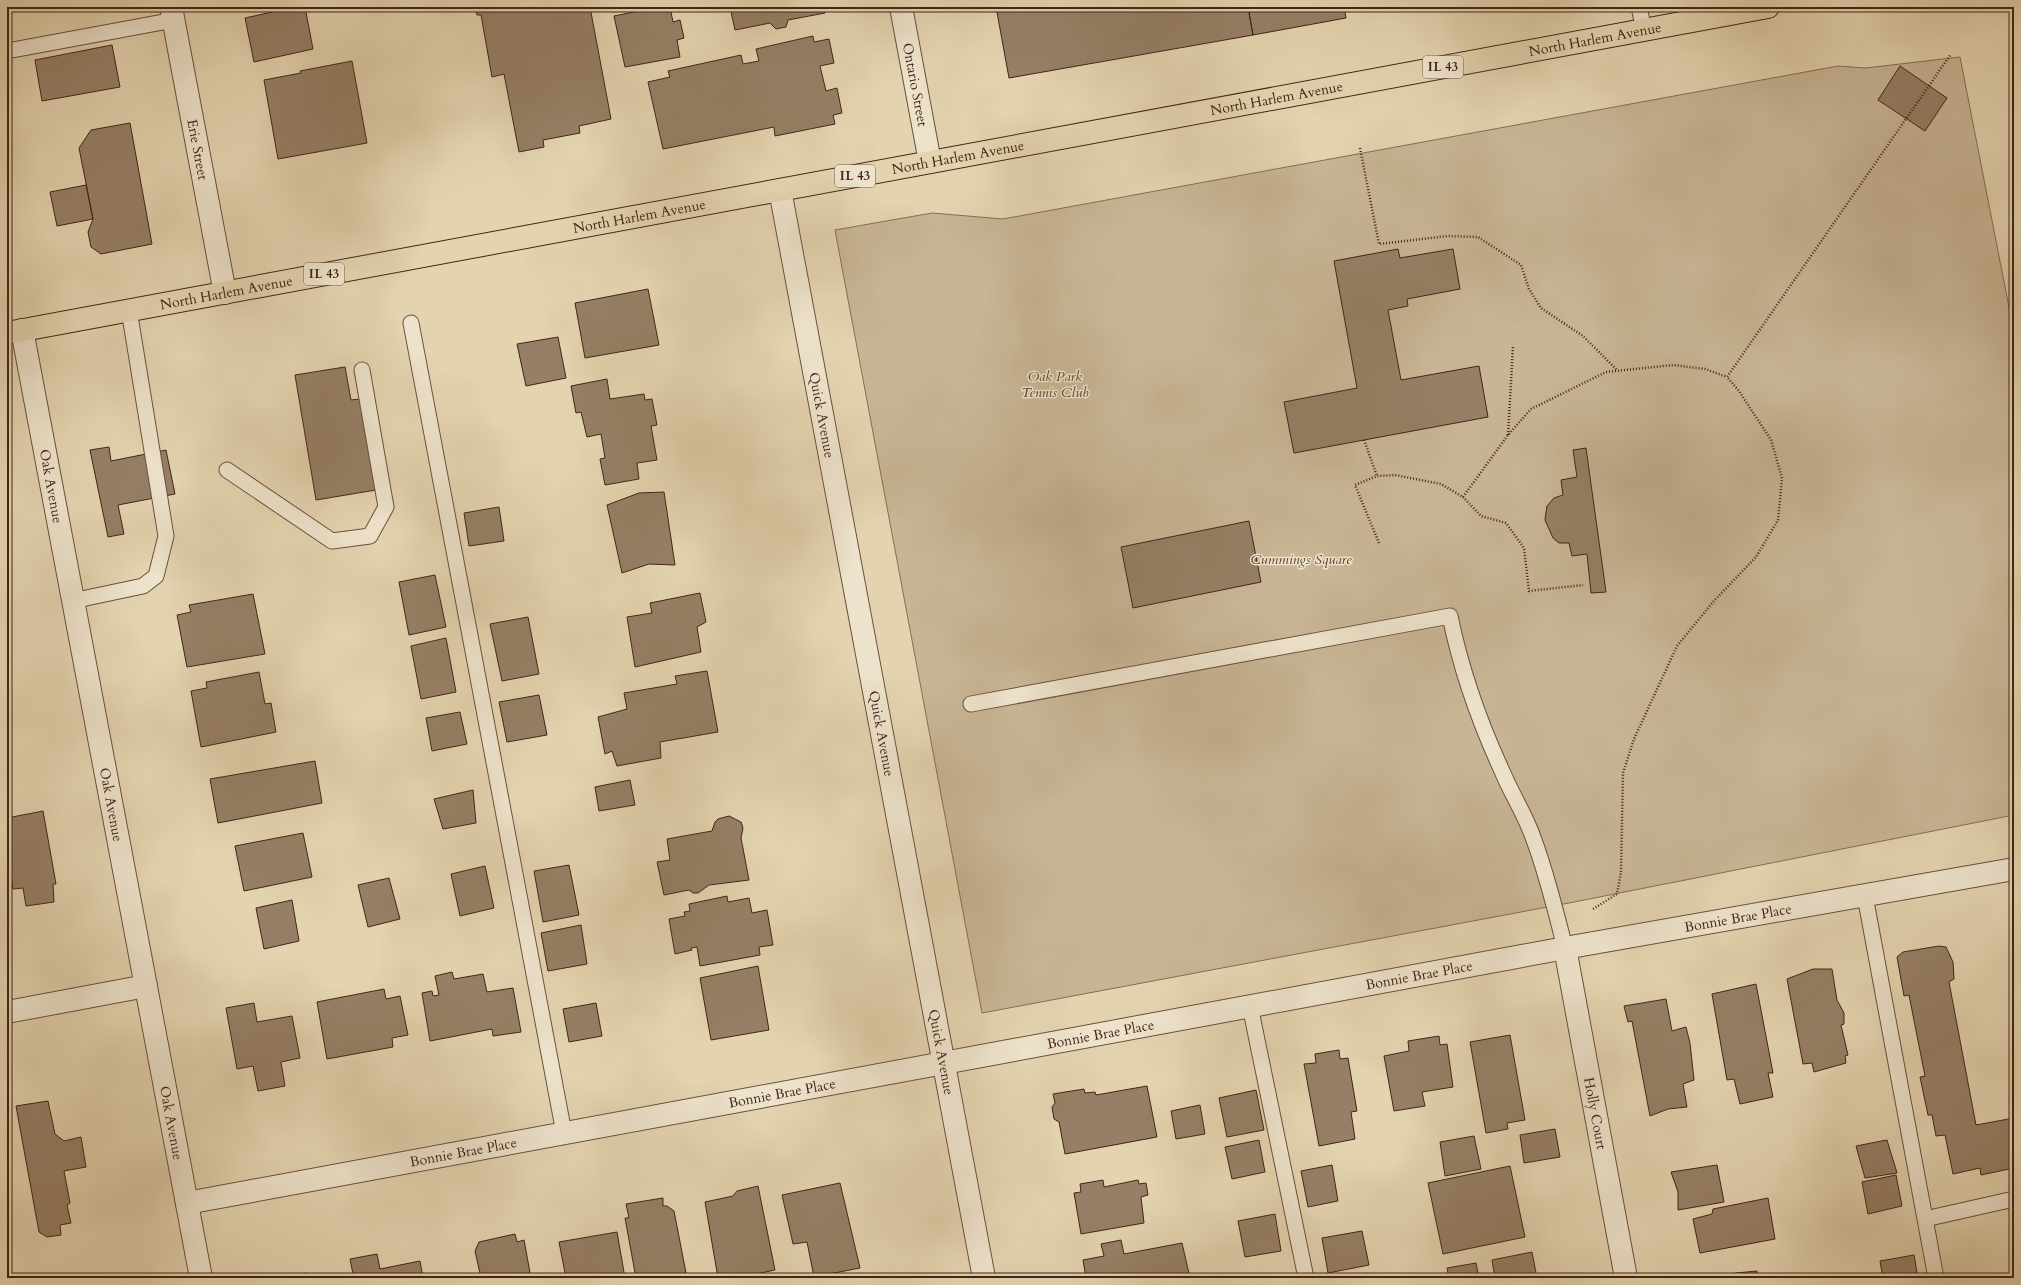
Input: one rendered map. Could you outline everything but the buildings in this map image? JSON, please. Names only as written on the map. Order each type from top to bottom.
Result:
[{"type":"main road","name":"North Harlem Avenue","points":[[15,332],[1768,7]]},
{"type":"street","name":"Ontario Street","points":[[901,7],[930,162]]},
{"type":"street","name":"Erie Street","points":[[172,14],[225,293]]},
{"type":"street","name":"Quick Avenue","points":[[780,190],[984,1278]]},
{"type":"street","name":"Oak Avenue","points":[[15,332],[72,601],[201,1278]]},
{"type":"street","name":"Bonnie Brae Place","points":[[187,1203],[1564,948],[2014,869]]},
{"type":"street","name":"Holly Court","points":[[1564,948],[1626,1278]]},
{"type":"street","points":[[7,1012],[146,986]]},
{"type":"lane","points":[[1640,7],[1644,30]]},
{"type":"lane","points":[[7,51],[172,14]]},
{"type":"lane","points":[[72,601],[143,586],[156,576],[166,536],[129,310]]},
{"type":"lane","points":[[411,323],[564,1133]]},
{"type":"lane","points":[[226,470],[332,541],[370,536],[386,507],[362,370]]},
{"type":"lane","points":[[971,704],[1450,616],[1463,672],[1478,717],[1502,773],[1521,809],[1534,839],[1547,878],[1564,948]]},
{"type":"lane","points":[[1865,896],[1936,1278]]},
{"type":"lane","points":[[1250,1006],[1306,1278]]},
{"type":"lane","points":[[1925,1219],[2014,1199]]},
{"type":"path","points":[[1727,377],[1951,54]]},
{"type":"path","points":[[1360,148],[1379,244],[1448,236],[1478,237],[1521,265],[1529,289],[1540,308],[1583,336],[1618,370]]},
{"type":"path","points":[[1508,435],[1513,346]]},
{"type":"path","points":[[1464,497],[1508,435],[1531,410],[1606,372],[1673,365],[1705,369],[1727,377],[1771,440],[1782,478],[1778,520],[1756,557],[1713,602],[1677,646],[1634,739],[1623,773],[1621,872],[1617,894],[1593,909]]},
{"type":"path","points":[[1364,440],[1377,476]]},
{"type":"path","points":[[1379,543],[1355,485],[1377,476],[1395,475],[1441,484],[1464,497],[1481,516],[1506,523],[1524,548],[1528,591],[1583,585]]},
{"type":"green space","name":"Cummings Square","points":[[1960,57],[2014,333],[2014,815],[1569,903],[982,1013],[835,230],[932,213],[1003,219],[1838,66],[1866,68]]},
{"type":"park label","name":"Oak Park Tennis Club","points":[[1055,384]]}]
